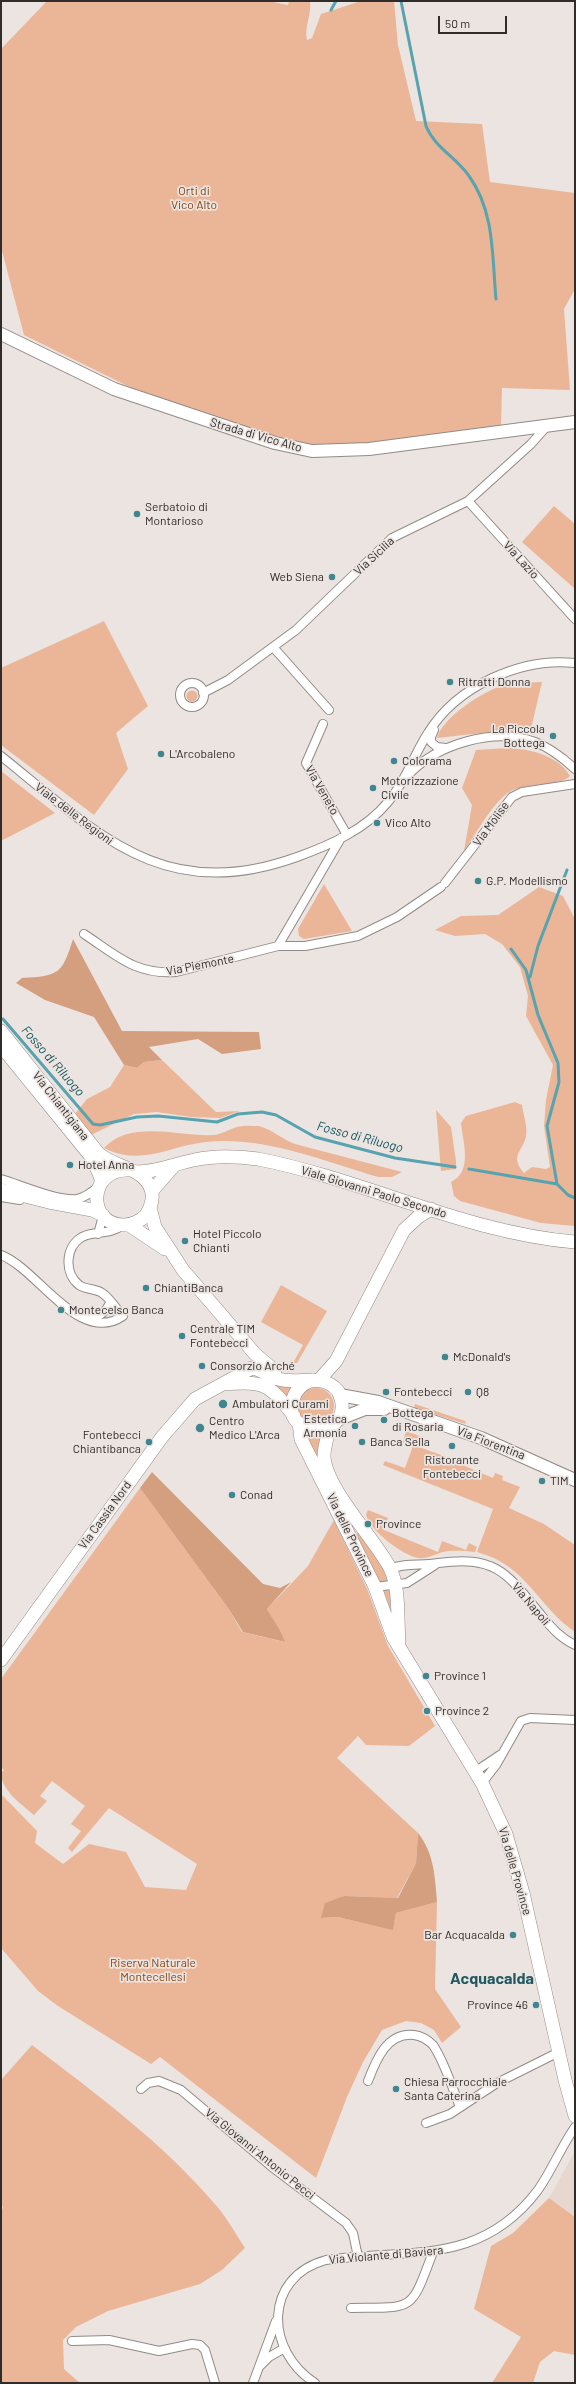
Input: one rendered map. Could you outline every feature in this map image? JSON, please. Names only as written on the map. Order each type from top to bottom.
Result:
[{"type":"main road","name":"Via Chiantigiana","points":[[1,1031],[99,1154],[110,1163],[133,1171],[144,1177],[152,1191]]},
{"type":"main road","name":"Via Chiantigiana","points":[[1,1046],[93,1159],[100,1184],[97,1205],[103,1216]]},
{"type":"main road","name":"Viale Giovanni Paolo Secondo","points":[[133,1171],[150,1172],[212,1157],[251,1158],[291,1167],[511,1232],[575,1242]]},
{"type":"main road","points":[[173,1167],[152,1191],[150,1208],[155,1227],[174,1257],[246,1343],[250,1368],[263,1384],[276,1393],[297,1420]]},
{"type":"main road","points":[[100,1184],[114,1171],[133,1171]]},
{"type":"main road","points":[[1,1190],[31,1198],[92,1210],[114,1223],[126,1225],[152,1239],[174,1257]]},
{"type":"main road","points":[[404,1200],[406,1214],[404,1230]]},
{"type":"main road","points":[[126,1225],[141,1219],[150,1208]]},
{"type":"main road","points":[[297,1420],[292,1403],[295,1394],[302,1385],[336,1361],[404,1230],[418,1216],[431,1209]]},
{"type":"main road","name":"Via Fiorentina","points":[[246,1343],[269,1367],[311,1380],[338,1391]]},
{"type":"main road","points":[[334,1423],[342,1410],[338,1391],[336,1361]]},
{"type":"main road","name":"Via Fiorentina","points":[[250,1368],[256,1368],[280,1380],[311,1380]]},
{"type":"main road","name":"Via Cassia Nord","points":[[1,1660],[175,1420],[195,1400],[250,1368]]},
{"type":"main road","points":[[222,1384],[263,1384]]},
{"type":"main road","name":"Via Fiorentina","points":[[297,1420],[317,1430],[334,1423]]},
{"type":"main road","name":"Via delle Province","points":[[297,1420],[300,1434],[305,1446],[375,1587],[391,1633],[479,1777],[501,1821],[512,1852],[575,2116]]},
{"type":"main road","name":"Via delle Province","points":[[334,1423],[325,1452],[328,1470],[352,1514],[401,1584],[396,1604],[399,1648]]},
{"type":"street","name":"Strada di Vico Alto","points":[[1,334],[118,391],[175,411],[295,448],[333,451],[369,449],[575,422]]},
{"type":"street","name":"Via Sicilia","points":[[203,693],[220,685],[300,626],[392,538],[468,501],[531,444],[547,426]]},
{"type":"street","name":"Via Lazio","points":[[468,501],[575,619]]},
{"type":"street","points":[[273,647],[329,710]]},
{"type":"street","name":"Viale delle Regioni","points":[[1,756],[100,835],[131,854],[163,866],[205,873],[242,872],[287,861],[344,837],[381,810],[405,779],[428,732],[442,714],[482,684],[505,673],[544,664],[574,662]]},
{"type":"street","points":[[446,748],[434,745],[430,738],[454,704]]},
{"type":"street","name":"Via Veneto","points":[[323,724],[308,754],[306,763],[344,837]]},
{"type":"street","points":[[405,779],[426,758],[446,748],[488,738],[525,739],[553,751],[575,769]]},
{"type":"street","name":"Via Molise","points":[[443,885],[512,797],[522,792],[575,784]]},
{"type":"street","points":[[278,946],[344,837]]},
{"type":"street","name":"Via Piemonte","points":[[84,934],[135,968],[161,972],[185,970],[278,946],[305,946],[358,936],[397,917],[443,885]]},
{"type":"street","points":[[1,1179],[57,1196],[74,1199],[87,1195],[100,1184]]},
{"type":"street","points":[[1,1197],[20,1200],[31,1198]]},
{"type":"street","points":[[98,1234],[103,1216]]},
{"type":"street","points":[[1,1255],[15,1263],[63,1304],[85,1318],[102,1324],[123,1316],[110,1303],[103,1293],[78,1284],[72,1276],[69,1268],[69,1254],[74,1244],[86,1236],[116,1230],[126,1225]]},
{"type":"street","points":[[85,1318],[99,1317],[104,1313],[110,1303]]},
{"type":"street","name":"Via Fiorentina","points":[[338,1391],[374,1401],[492,1442],[575,1480]]},
{"type":"street","name":"Via Fiorentina","points":[[334,1423],[374,1408],[405,1412]]},
{"type":"street","name":"Via Napoli","points":[[390,1569],[405,1564],[473,1561],[505,1574],[515,1583],[555,1631],[575,1645]]},
{"type":"street","name":"Via Napoli","points":[[375,1587],[401,1584],[439,1563]]},
{"type":"street","points":[[479,1777],[502,1753],[516,1726],[524,1719],[539,1718],[575,1720]]},
{"type":"street","points":[[479,1777],[502,1753]]},
{"type":"street","points":[[368,2081],[376,2061],[390,2043],[403,2035],[419,2036],[431,2043],[435,2049],[460,2107]]},
{"type":"street","points":[[426,2123],[442,2118],[497,2083],[559,2052]]},
{"type":"street","name":"Via Giovanni Antonio Pecci","points":[[141,2089],[148,2083],[159,2081],[175,2086],[188,2095],[272,2167],[346,2224],[354,2236],[358,2257]]},
{"type":"street","name":"Via Violante di Baviera","points":[[283,2350],[279,2337],[278,2317],[281,2301],[288,2286],[306,2268],[326,2260],[433,2252],[455,2247],[477,2238],[512,2216],[538,2189],[575,2127]]},
{"type":"street","points":[[350,2308],[398,2307],[411,2302],[433,2252]]},
{"type":"street","points":[[253,2383],[278,2317]]},
{"type":"street","points":[[72,2341],[109,2340],[159,2351],[192,2344],[200,2345],[205,2350],[215,2383]]},
{"type":"street","points":[[258,2368],[269,2357],[283,2350],[294,2366],[314,2383]]},
{"type":"shaded area","points":[[73,939],[122,1031],[259,1032],[261,1049],[222,1054],[198,1039],[149,1047],[162,1060],[144,1062],[137,1068],[124,1065],[94,1017],[45,1000],[16,983],[22,978],[44,976],[57,971],[66,960]]},
{"type":"shaded area","points":[[152,1472],[263,1584],[280,1588],[291,1582],[267,1609],[280,1630],[285,1642],[243,1632],[228,1608],[140,1488]]},
{"type":"shaded area","points":[[418,1833],[431,1857],[437,1902],[396,1913],[393,1930],[338,1917],[321,1918],[325,1903],[344,1896],[398,1898],[416,1863]]},
{"type":"shaded area","points":[[575,2151],[575,2217],[549,2198]]},
{"type":"green space","name":"Orti di Vico Alto","points":[[47,1],[268,1],[288,5],[289,1],[310,1],[310,11],[306,30],[307,40],[312,38],[321,14],[361,1],[394,1],[398,45],[416,121],[482,124],[490,182],[575,193],[575,289],[564,309],[570,390],[502,388],[501,426],[356,445],[318,446],[289,442],[152,398],[24,335],[1,247],[1,49]]},
{"type":"green space","points":[[554,506],[575,524],[575,589],[522,542]]},
{"type":"green space","points":[[104,621],[148,706],[116,733],[128,769],[94,815],[1,745],[1,668]]},
{"type":"green space","points":[[542,682],[530,733],[491,732],[437,738],[440,730],[455,714],[474,699],[485,693],[517,683]]},
{"type":"green space","points":[[192,690],[196,692],[198,696],[196,700],[192,702],[188,700],[186,696],[188,692]]},
{"type":"green space","points":[[508,748],[543,754],[558,763],[570,776],[551,783],[517,788],[505,795],[492,809],[464,851],[472,805],[462,788],[476,750]]},
{"type":"green space","points":[[1,771],[55,813],[1,841]]},
{"type":"green space","points":[[324,884],[352,931],[304,939],[299,936],[298,929]]},
{"type":"green space","points":[[539,887],[563,896],[575,919],[575,1226],[541,1223],[460,1201],[454,1196],[451,1182],[458,1177],[464,1164],[465,1148],[461,1123],[466,1116],[515,1102],[522,1105],[526,1129],[526,1136],[517,1158],[520,1167],[524,1173],[532,1167],[546,1169],[550,1167],[544,1126],[546,1100],[553,1065],[526,1016],[528,996],[520,967],[502,944],[485,934],[455,936],[435,930],[461,916],[498,915]]},
{"type":"green space","points":[[162,1060],[216,1112],[240,1111],[220,1118],[191,1117],[157,1112],[134,1114],[91,1135],[75,1114],[87,1099],[110,1087],[124,1065],[137,1068],[144,1062]]},
{"type":"green space","points":[[436,1110],[451,1127],[456,1169],[441,1171]]},
{"type":"green space","points":[[240,1126],[259,1126],[295,1144],[402,1172],[392,1177],[378,1177],[293,1151],[271,1146],[228,1141],[192,1144],[143,1156],[131,1156],[104,1148],[115,1139],[128,1134],[141,1132],[156,1131],[214,1135]]},
{"type":"green space","points":[[281,1285],[327,1311],[297,1363],[293,1363],[303,1345],[261,1322]]},
{"type":"green space","points":[[257,1373],[293,1385],[287,1398],[263,1380]]},
{"type":"green space","points":[[320,1388],[329,1393],[333,1399],[333,1413],[329,1419],[320,1424],[312,1424],[303,1419],[299,1413],[298,1402],[303,1393],[309,1389]]},
{"type":"green space","points":[[415,1404],[465,1421],[466,1424],[414,1408]]},
{"type":"green space","points":[[406,1431],[422,1437],[419,1447],[458,1461],[458,1463],[493,1478],[495,1473],[503,1476],[502,1480],[520,1487],[509,1508],[544,1524],[575,1545],[575,1632],[550,1610],[520,1576],[494,1558],[477,1552],[493,1509],[383,1465],[385,1461],[405,1468],[413,1446],[403,1442]]},
{"type":"green space","points":[[323,1437],[319,1463],[307,1438]]},
{"type":"green space","name":"Riserva Naturale Montecellesi","points":[[140,1488],[228,1608],[242,1632],[284,1642],[280,1630],[267,1609],[308,1566],[334,1520],[368,1591],[388,1646],[435,1726],[409,1746],[366,1745],[358,1736],[337,1758],[418,1833],[416,1863],[397,1898],[343,1896],[322,1918],[338,1917],[393,1929],[396,1913],[437,1902],[435,1989],[461,2027],[442,2043],[434,2030],[421,2023],[406,2021],[382,2030],[363,2062],[347,2097],[316,2178],[160,2057],[151,2064],[58,2006],[38,1991],[1,1948],[1,1794],[37,1831],[35,1843],[63,1864],[89,1844],[126,1852],[145,1887],[186,1890],[197,1864],[109,1808],[72,1852],[68,1848],[81,1831],[71,1824],[85,1806],[52,1781],[40,1796],[47,1801],[34,1815],[8,1791],[4,1785],[1,1773],[4,1770],[1,1767],[1,1679]]},
{"type":"green space","points":[[368,1510],[388,1518],[384,1530],[438,1552],[442,1541],[466,1550],[469,1543],[477,1547],[475,1552],[451,1551],[425,1558],[412,1556],[396,1548],[373,1527],[366,1514]]},
{"type":"green space","points":[[359,1532],[380,1560],[388,1582],[383,1584],[378,1582],[356,1534]]},
{"type":"green space","points":[[392,1590],[390,1612],[381,1591]]},
{"type":"green space","points":[[32,2045],[127,2119],[172,2159],[218,2208],[245,2248],[222,2270],[200,2284],[108,2311],[76,2327],[63,2340],[64,2369],[80,2383],[1,2383],[1,2210],[3,2208],[1,2202],[1,2080]]},
{"type":"green space","points":[[549,2198],[575,2217],[575,2355],[554,2351],[540,2362],[533,2383],[492,2383],[521,2337],[474,2309],[491,2246],[513,2233]]},
{"type":"waterway","points":[[331,10],[336,1]]},
{"type":"waterway","points":[[401,1],[426,126],[430,134],[440,146],[464,169],[484,204],[491,235],[496,299]]},
{"type":"waterway","points":[[530,977],[538,946],[567,870]]},
{"type":"waterway","points":[[511,949],[526,970],[538,1015],[558,1063],[559,1082],[547,1126],[557,1184]]},
{"type":"waterway","name":"Fosso di Riluogo","points":[[3,1019],[93,1124],[100,1125],[137,1117],[158,1116],[217,1122],[238,1114],[262,1112],[276,1115],[315,1137],[395,1158],[455,1167]]},
{"type":"waterway","name":"Fosso di Riluogo","points":[[469,1169],[557,1184],[568,1195],[575,1198]]},
{"type":"place","name":"Serbatoio di Montarioso","points":[[137,514]]},
{"type":"place","name":"Web Siena","points":[[332,577]]},
{"type":"place","name":"Ritratti Donna","points":[[450,682]]},
{"type":"place","name":"La Piccola Bottega","points":[[553,736]]},
{"type":"place","name":"L'Arcobaleno","points":[[161,754]]},
{"type":"place","name":"Colorama","points":[[394,761]]},
{"type":"place","name":"Motorizzazione Civile","points":[[373,788]]},
{"type":"place","name":"Vico Alto","points":[[377,823]]},
{"type":"place","name":"G.P. Modellismo","points":[[478,881]]},
{"type":"place","name":"Hotel Anna","points":[[70,1165]]},
{"type":"place","name":"Hotel Piccolo Chianti","points":[[185,1241]]},
{"type":"place","name":"ChiantiBanca","points":[[146,1288]]},
{"type":"place","name":"Montecelso Banca","points":[[61,1310]]},
{"type":"place","name":"Centrale TIM Fontebecci","points":[[182,1336]]},
{"type":"place","name":"McDonald's","points":[[445,1357]]},
{"type":"place","name":"Consorzio Arché","points":[[202,1366]]},
{"type":"place","name":"Fontebecci","points":[[386,1392]]},
{"type":"place","name":"Q8","points":[[468,1392]]},
{"type":"place","name":"Ambulatori Curami","points":[[223,1404]]},
{"type":"place","name":"Bottega di Rosaria","points":[[384,1420]]},
{"type":"place","name":"Estetica Armonia","points":[[355,1426]]},
{"type":"place","name":"Centro Medico L'Arca","points":[[200,1428]]},
{"type":"place","name":"Fontebecci Chiantibanca","points":[[149,1442]]},
{"type":"place","name":"Banca Sella","points":[[362,1442]]},
{"type":"place","name":"Ristorante Fontebecci","points":[[452,1446]]},
{"type":"place","name":"TIM","points":[[542,1481]]},
{"type":"place","name":"Conad","points":[[232,1495]]},
{"type":"place","name":"Province","points":[[368,1524]]},
{"type":"place","name":"Province 1","points":[[426,1676]]},
{"type":"place","name":"Province 2","points":[[427,1711]]},
{"type":"place","name":"Bar Acquacalda","points":[[513,1935]]},
{"type":"place","name":"Province 46","points":[[536,2005]]},
{"type":"place","name":"Chiesa Parrocchiale Santa Caterina","points":[[396,2089]]},
{"type":"district","name":"Acquacalda","points":[[492,1979]]}]
